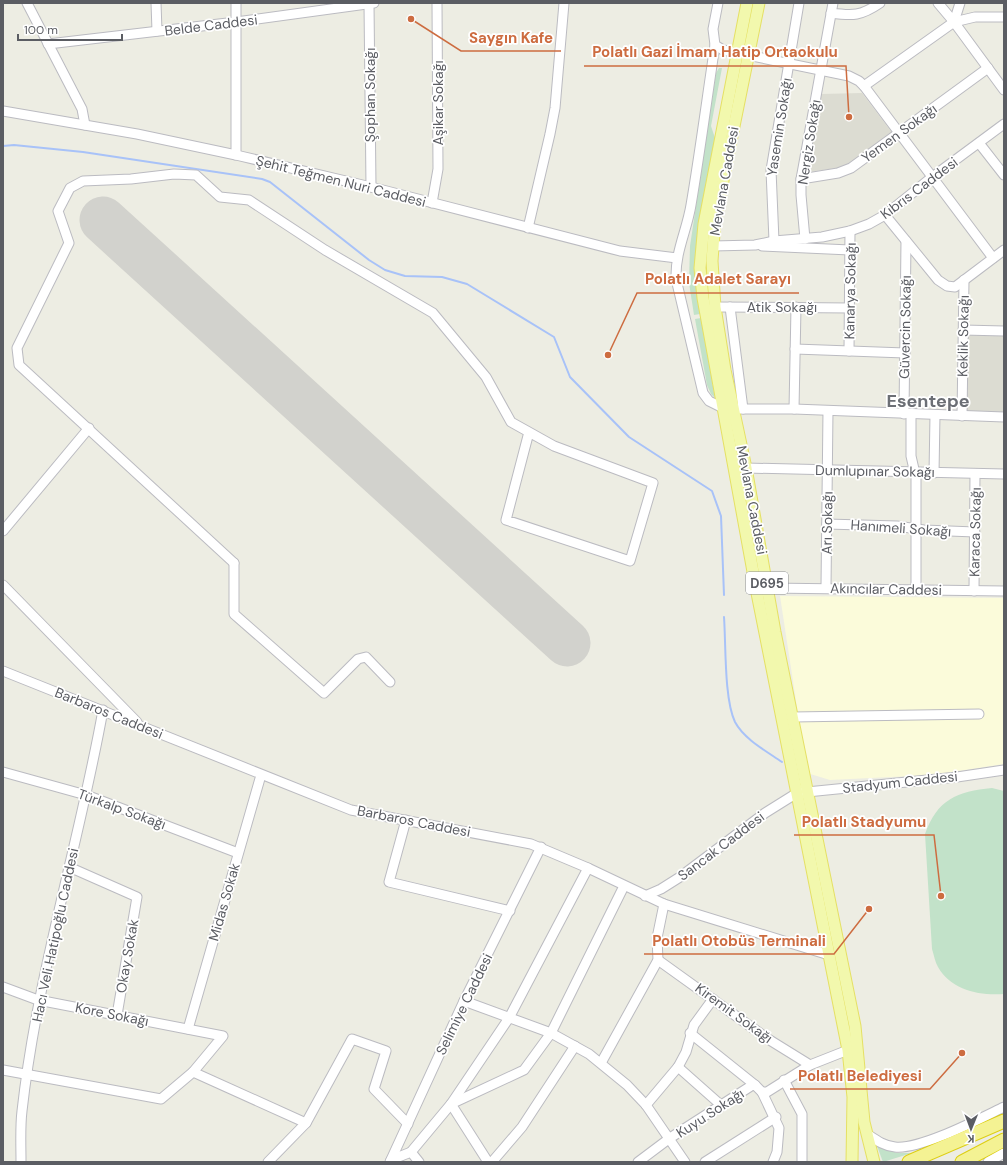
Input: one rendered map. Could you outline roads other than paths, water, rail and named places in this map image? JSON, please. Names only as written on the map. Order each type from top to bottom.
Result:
[{"type":"highway","points":[[909,1162],[1004,1121]]},
{"type":"highway","points":[[962,1162],[1004,1140]]},
{"type":"main road","name":"Mevlana Caddesi","points":[[747,3],[743,53],[718,202],[713,246],[714,307],[738,409],[746,468],[792,716],[802,792],[829,955],[848,1050],[853,1097],[852,1162]]},
{"type":"main road","name":"Mevlana Caddesi","points":[[758,3],[743,53],[708,202],[701,255],[703,298],[721,407],[802,792],[855,1026],[864,1122],[874,1162]]},
{"type":"street","points":[[27,3],[82,109],[84,125]]},
{"type":"street","points":[[156,3],[157,31]]},
{"type":"street","points":[[236,3],[236,155]]},
{"type":"street","name":"Belde Caddesi","points":[[48,44],[236,22],[320,7],[372,3]]},
{"type":"street","name":"Şophan Sokağı","points":[[371,187],[372,3]]},
{"type":"street","name":"Aşikar Sokağı","points":[[432,203],[438,169],[437,3]]},
{"type":"street","points":[[528,228],[555,108],[564,3]]},
{"type":"street","points":[[718,3],[713,29],[715,45],[691,206],[677,258],[676,279],[703,392],[709,401],[721,407]]},
{"type":"street","name":"Yasemin Sokağı","points":[[774,241],[771,170],[799,3]]},
{"type":"street","name":"Nergiz Sokağı","points":[[805,239],[801,179],[832,3]]},
{"type":"street","points":[[831,13],[856,15],[869,10],[880,3]]},
{"type":"street","points":[[938,3],[954,22],[1004,90]]},
{"type":"street","points":[[954,22],[960,3]]},
{"type":"street","points":[[864,86],[954,22],[976,18],[1004,17]]},
{"type":"street","points":[[715,45],[722,50],[790,62],[850,76],[859,80],[931,178],[993,258]]},
{"type":"street","name":"Yemen Sokağı","points":[[801,179],[846,171],[988,68]]},
{"type":"street","name":"Şehit Teğmen Nuri Caddesi","points":[[3,111],[84,125],[236,155],[371,187],[620,251],[677,258]]},
{"type":"street","name":"Kıbrıs Caddesi","points":[[755,245],[774,241],[805,239],[850,231],[868,224],[885,215],[931,178],[1004,124]]},
{"type":"street","points":[[979,143],[1004,175]]},
{"type":"street","points":[[234,607],[234,564],[89,428],[19,365],[17,348],[69,243],[58,211],[70,188],[83,181],[131,179],[174,174],[196,175],[220,197],[249,200],[325,250],[433,313],[486,377],[511,422],[529,432],[554,446],[653,483],[630,561],[506,520],[529,432]]},
{"type":"street","points":[[885,215],[938,280],[947,286],[955,287],[1004,250]]},
{"type":"street","name":"Kanarya Sokağı","points":[[849,351],[850,231]]},
{"type":"street","name":"Güvercin Sokağı","points":[[906,240],[904,353],[907,414]]},
{"type":"street","name":"Kıbrıs Caddesi","points":[[713,246],[755,245],[786,248],[850,250]]},
{"type":"street","name":"Keklik Sokağı","points":[[962,416],[964,280]]},
{"type":"street","name":"Atik Sokağı","points":[[714,307],[850,308]]},
{"type":"street","points":[[730,307],[738,409],[794,409],[1004,417]]},
{"type":"street","points":[[794,409],[796,307]]},
{"type":"street","points":[[963,330],[1004,331]]},
{"type":"street","points":[[795,350],[904,353]]},
{"type":"street","name":"Arı Sokağı","points":[[826,587],[828,411]]},
{"type":"street","points":[[907,414],[911,456],[915,473],[917,529],[916,589]]},
{"type":"street","points":[[934,473],[935,415]]},
{"type":"street","points":[[3,532],[89,428]]},
{"type":"street","name":"Dumlupınar Sokağı","points":[[746,468],[1004,474]]},
{"type":"street","name":"Karaca Sokağı","points":[[974,591],[975,474]]},
{"type":"street","name":"Hanımeli Sokağı","points":[[827,524],[897,526],[917,529],[975,532]]},
{"type":"street","points":[[234,564],[234,614],[324,693],[358,659],[366,656],[390,682]]},
{"type":"street","points":[[3,585],[141,726]]},
{"type":"street","name":"Akıncılar Caddesi","points":[[768,588],[826,587],[1004,591]]},
{"type":"street","name":"Barbaros Caddesi","points":[[3,671],[351,810],[518,841],[541,847],[664,904],[829,955]]},
{"type":"street","name":"Hacı Veli Hatipoğlu Caddesi","points":[[21,1162],[22,1112],[38,1000],[86,795],[103,710]]},
{"type":"street","points":[[792,716],[979,714]]},
{"type":"street","name":"Stadyum Caddesi","points":[[802,792],[957,777],[1004,770]]},
{"type":"street","name":"Türkalp Sokağı","points":[[3,772],[86,795],[238,853]]},
{"type":"street","name":"Midas Sokak","points":[[188,1029],[261,775]]},
{"type":"street","name":"Sancak Caddesi","points":[[645,896],[661,889],[680,877],[765,813],[802,792]]},
{"type":"street","points":[[406,820],[389,882],[510,911]]},
{"type":"street","name":"Selimiye Caddesi","points":[[391,1161],[464,1001],[541,847]]},
{"type":"street","name":"Okay Sokak","points":[[69,867],[137,897],[117,1015]]},
{"type":"street","points":[[391,1161],[411,1152],[451,1104],[509,1018],[588,868]]},
{"type":"street","points":[[451,1104],[524,1070],[551,1033],[624,886]]},
{"type":"street","points":[[601,1063],[658,960],[657,938],[664,904]]},
{"type":"street","name":"Kiremit Sokağı","points":[[658,960],[768,1039],[810,1065]]},
{"type":"street","name":"Kore Sokağı","points":[[3,987],[38,1000],[222,1036],[193,1072]]},
{"type":"street","points":[[646,1105],[678,1067],[686,1052],[690,1033],[713,999]]},
{"type":"street","points":[[464,1001],[551,1033],[576,1046],[601,1063],[646,1105],[685,1162]]},
{"type":"street","points":[[690,1033],[755,1085]]},
{"type":"street","points":[[268,1162],[306,1123],[352,1039],[386,1051],[374,1089],[408,1124]]},
{"type":"street","points":[[492,1162],[522,1127],[576,1046]]},
{"type":"street","name":"Kuyu Sokağı","points":[[638,1162],[670,1138],[755,1085],[762,1092],[767,1092],[810,1065],[848,1050]]},
{"type":"street","points":[[678,1067],[722,1106]]},
{"type":"street","points":[[3,1070],[161,1099],[193,1072],[306,1123]]},
{"type":"street","points":[[784,1080],[802,1114],[802,1162]]},
{"type":"street","points":[[762,1092],[776,1117],[779,1132],[777,1152],[773,1162]]},
{"type":"street","points":[[451,1104],[488,1162]]},
{"type":"street","points":[[867,1134],[886,1145],[905,1146],[923,1142],[1004,1107]]},
{"type":"street","points":[[706,1162],[776,1117]]},
{"type":"street","points":[[411,1152],[420,1162]]},
{"type":"street","points":[[988,1162],[1004,1153]]},
{"type":"waterway","points":[[3,146],[14,145],[83,152],[262,179],[270,182],[369,260],[385,270],[405,276],[442,277],[467,284],[554,337],[570,377],[629,437],[712,491],[721,516],[724,595]]},
{"type":"waterway","points":[[724,617],[727,686],[731,712],[735,722],[744,734],[762,749],[782,762]]},
{"type":"place","name":"Saygın Kafe","points":[[411,19]]},
{"type":"place","name":"Polatlı Gazi İmam Hatip Ortaokulu","points":[[849,117]]},
{"type":"place","name":"Polatlı Adalet Sarayı","points":[[608,355]]},
{"type":"place","name":"Polatlı Stadyumu","points":[[941,896]]},
{"type":"place","name":"Polatlı Otobüs Terminali","points":[[869,909]]},
{"type":"place","name":"Polatlı Belediyesi","points":[[962,1053]]},
{"type":"district","name":"Esentepe","points":[[928,401]]}]
